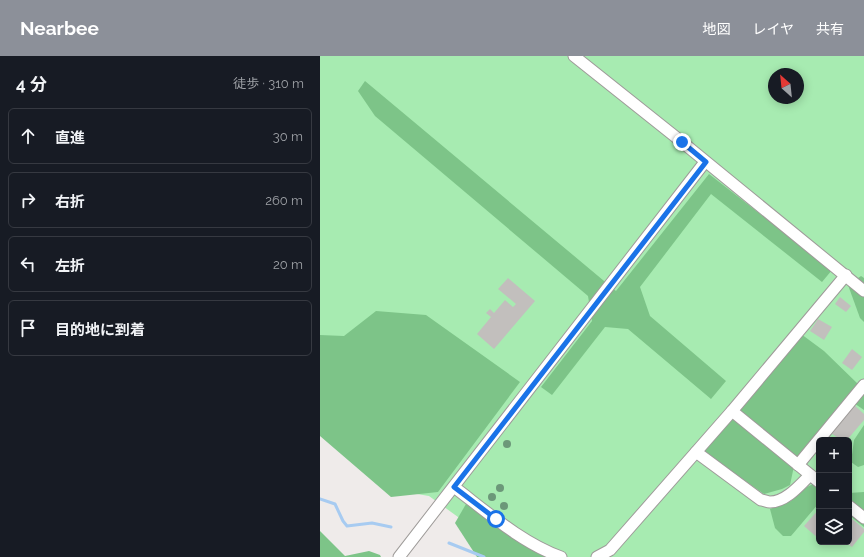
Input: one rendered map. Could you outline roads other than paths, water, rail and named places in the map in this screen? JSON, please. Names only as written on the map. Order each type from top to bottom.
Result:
[{"type":"street","points":[[574,56],[864,291]]},
{"type":"street","points":[[399,557],[706,162]]},
{"type":"street","points":[[597,557],[610,550],[732,411],[846,275]]},
{"type":"street","points":[[798,465],[864,385]]},
{"type":"street","points":[[696,452],[761,500],[771,502],[782,498],[815,478],[732,411]]},
{"type":"street","points":[[454,487],[496,519],[531,542],[561,557]]},
{"type":"street","points":[[852,508],[864,518]]},
{"type":"waterway","points":[[320,499],[335,504],[347,526],[372,523],[391,527]]},
{"type":"waterway","points":[[449,543],[484,557]]}]
